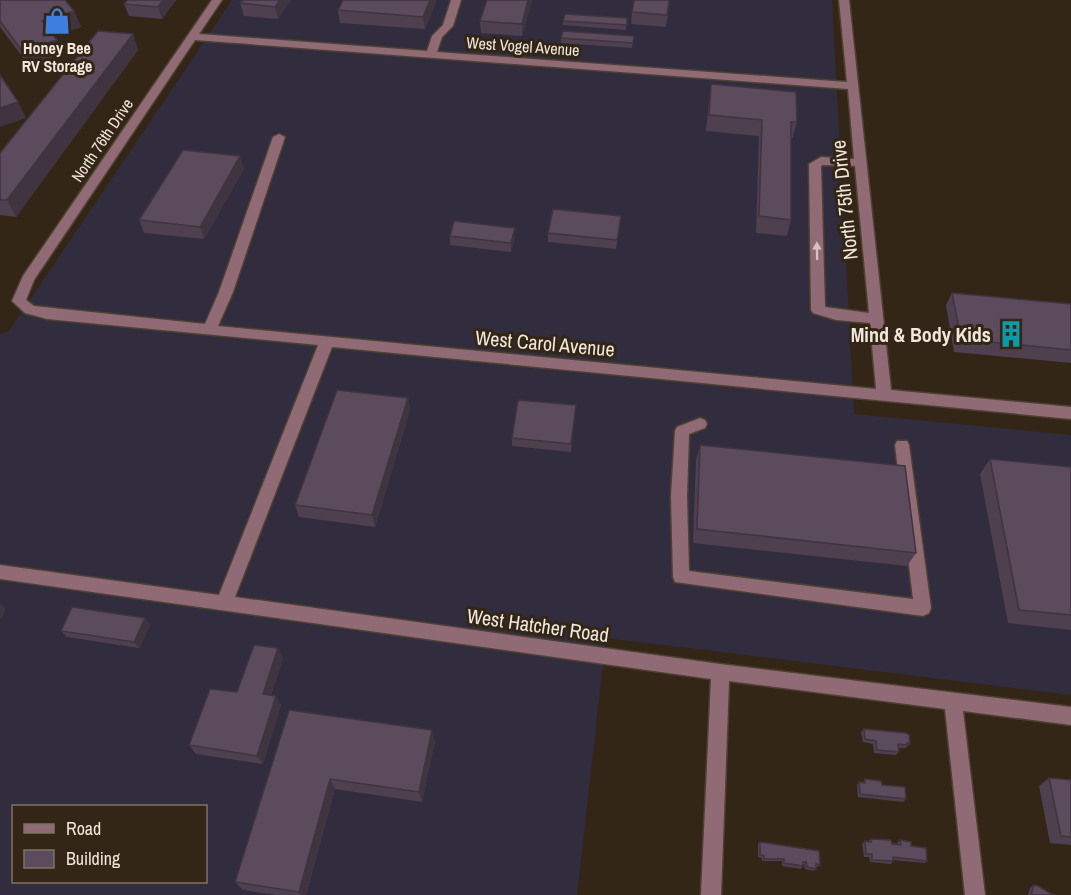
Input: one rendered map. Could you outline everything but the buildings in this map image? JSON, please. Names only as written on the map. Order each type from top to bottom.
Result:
[{"type":"street","name":"North 76th Drive","points":[[19,301],[28,279],[218,0]]},
{"type":"street","points":[[431,54],[437,36],[448,26],[456,0]]},
{"type":"street","name":"North 75th Drive","points":[[844,0],[884,395]]},
{"type":"street","name":"West Vogel Avenue","points":[[192,37],[852,86]]},
{"type":"street","points":[[209,330],[226,292],[279,137]]},
{"type":"street","points":[[860,163],[821,160],[815,164],[818,310],[836,315],[876,319]]},
{"type":"street","name":"West Carol Avenue","points":[[19,301],[30,310],[47,314],[1071,413]]},
{"type":"street","points":[[225,602],[327,341]]},
{"type":"street","points":[[700,424],[682,431],[681,578],[923,608],[902,445]]},
{"type":"street","name":"West Hatcher Road","points":[[0,572],[720,672],[1071,716]]},
{"type":"street","points":[[711,895],[720,672]]},
{"type":"street","points":[[953,701],[975,895]]},
{"type":"shaded area","points":[[232,0],[832,0],[854,414],[1071,435],[1071,695],[606,638],[577,895],[0,895],[0,334],[9,331]]},
{"type":"place","name":"Honey Bee RV Storage","points":[[57,21]]},
{"type":"place","name":"Mind & Body Kids","points":[[1011,334]]}]
